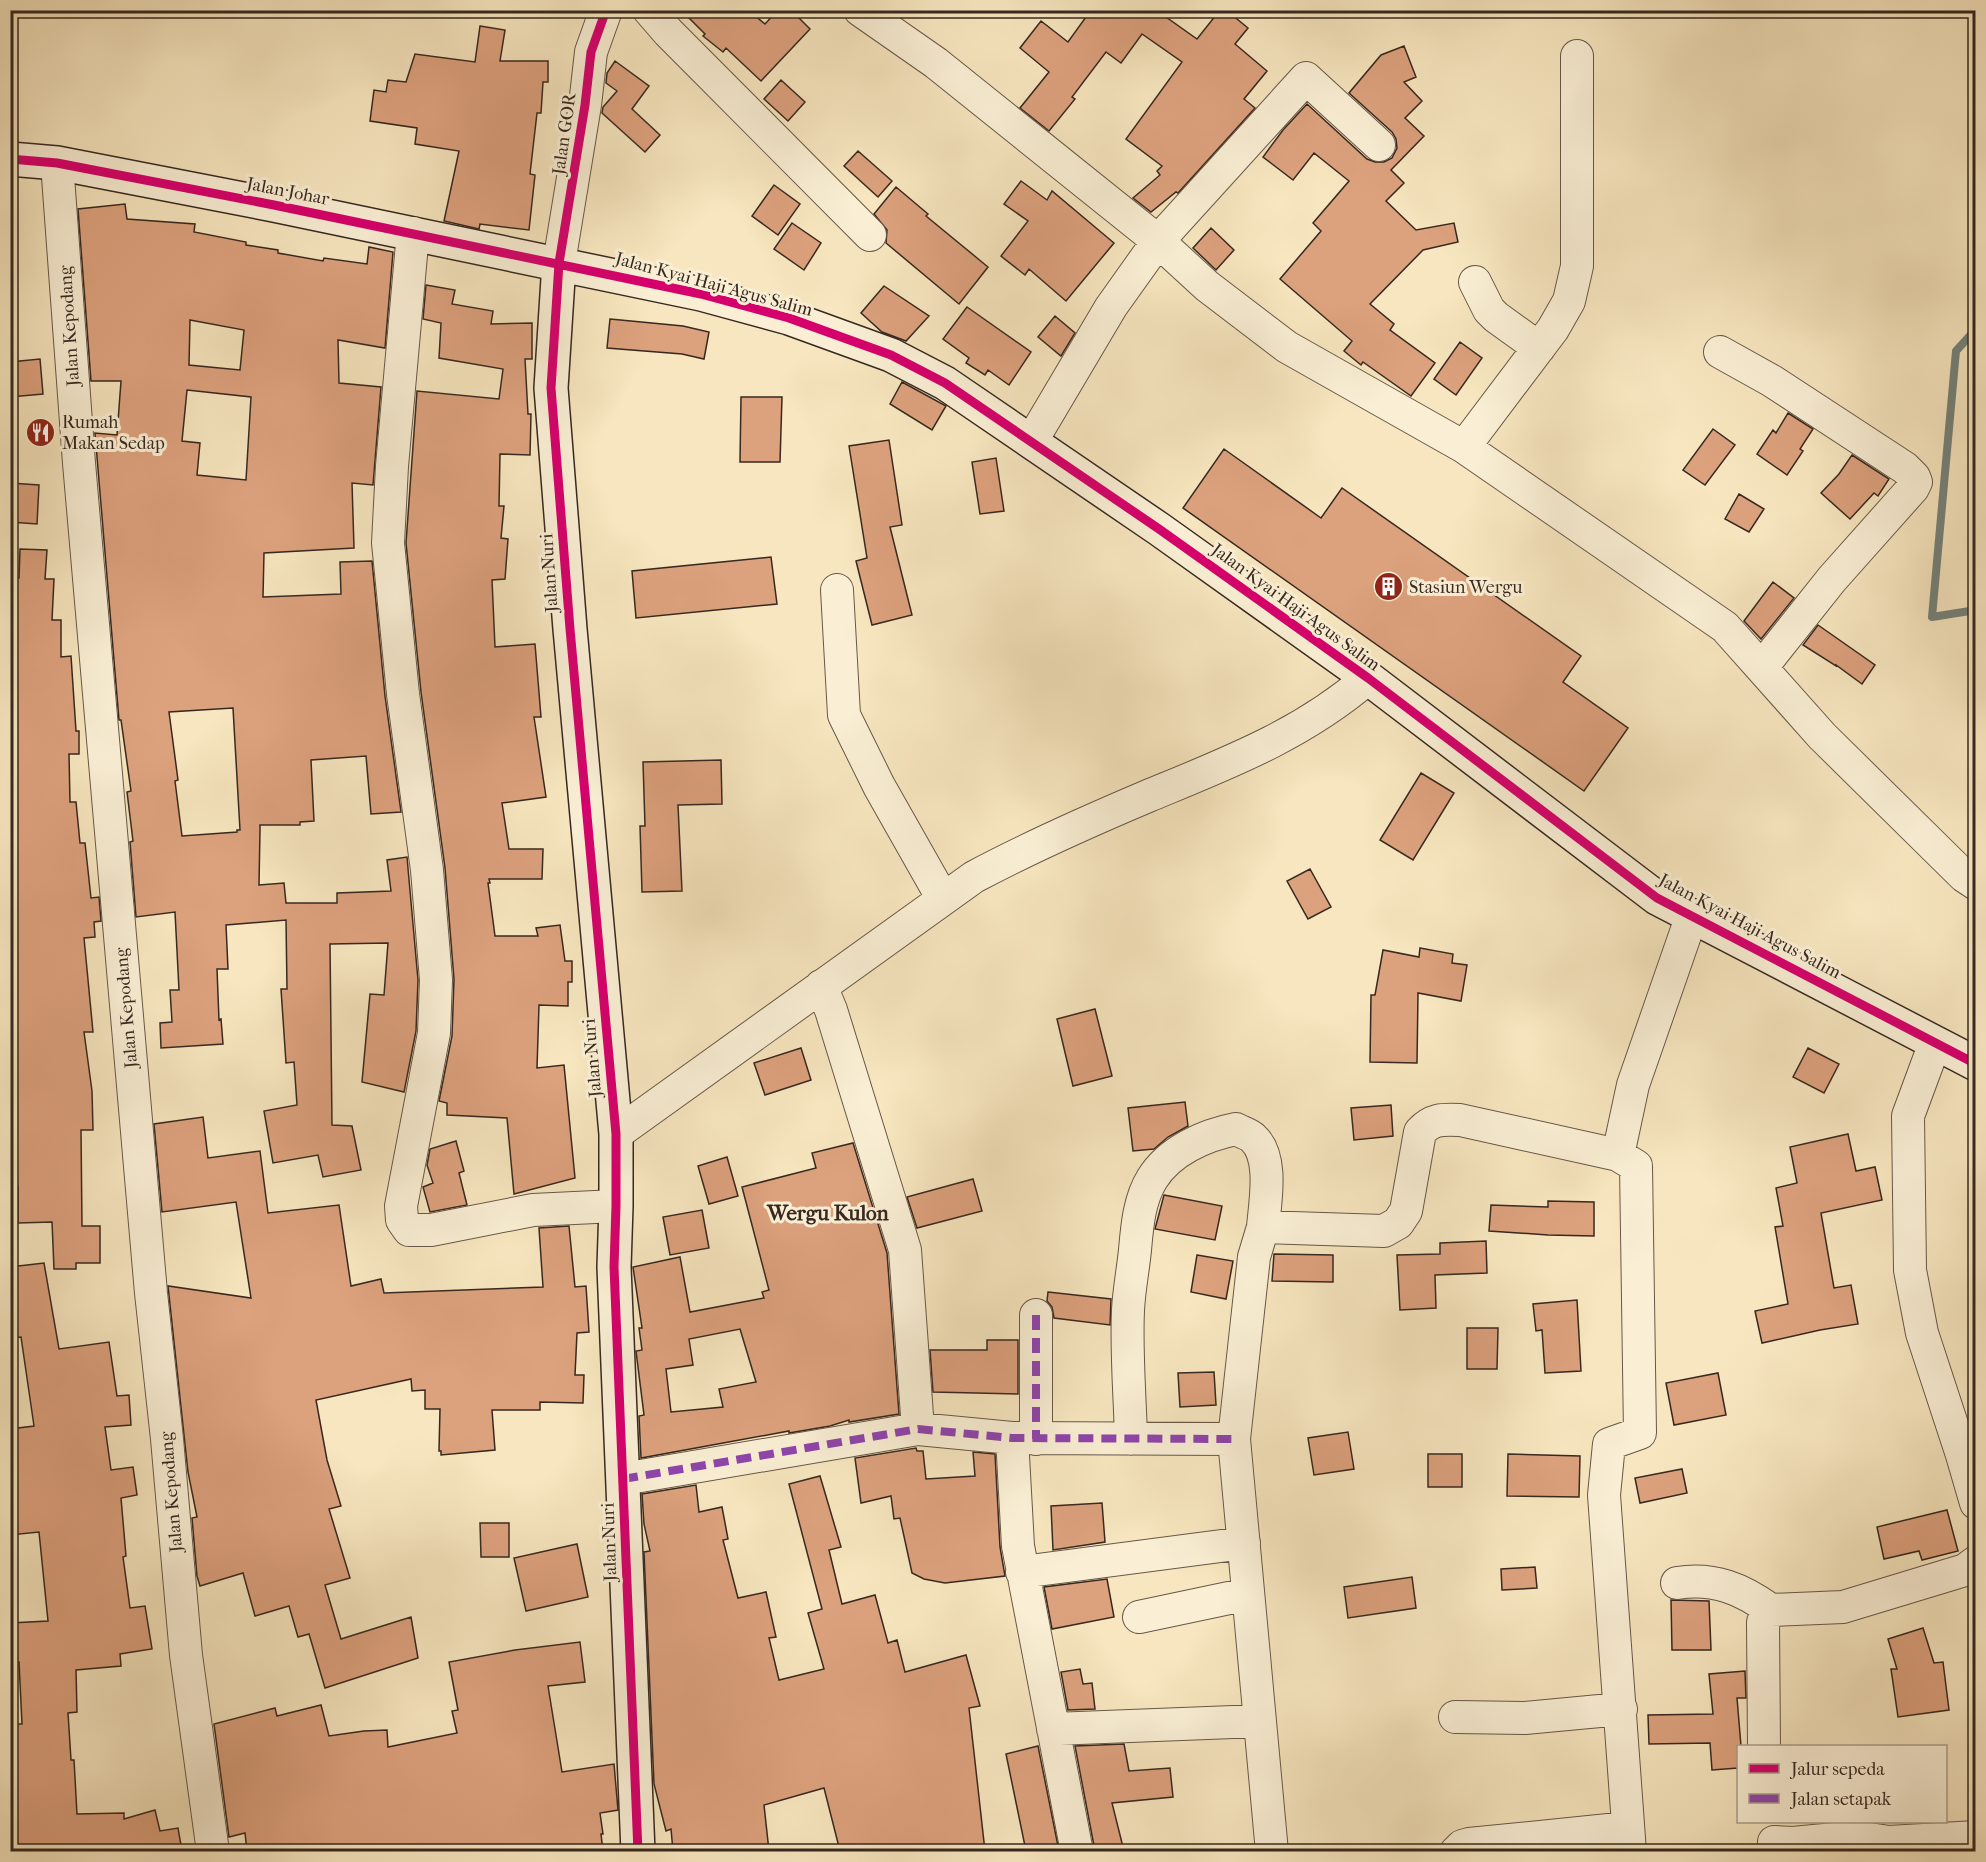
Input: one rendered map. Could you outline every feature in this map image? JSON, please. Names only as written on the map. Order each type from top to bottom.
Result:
[{"type":"street","name":"Jalan GOR","points":[[559,263],[584,116],[591,52],[606,10]]},
{"type":"street","points":[[649,10],[668,32],[870,235]]},
{"type":"street","points":[[860,10],[936,63],[1158,241],[1207,286],[1287,347],[1464,447],[1725,627],[1822,736],[1964,876],[1976,884]]},
{"type":"street","points":[[1464,447],[1553,329],[1569,301],[1577,266],[1577,56]]},
{"type":"street","points":[[1031,442],[1112,307],[1158,241],[1306,78],[1379,145]]},
{"type":"street","name":"Jalan Johar","points":[[10,159],[57,162],[559,263]]},
{"type":"street","name":"Jalan Kepodang","points":[[57,162],[80,475],[150,1278],[186,1655],[213,1851]]},
{"type":"street","points":[[413,233],[395,433],[388,543],[404,694],[427,870],[436,980],[434,1033],[401,1206],[402,1220],[409,1230],[431,1230],[533,1210],[616,1206]]},
{"type":"street","name":"Jalan Kyai Haji Agus Salim","points":[[559,263],[701,294],[789,318],[891,355],[945,383],[1159,529],[1368,678],[1657,897],[1976,1064]]},
{"type":"street","name":"Jalan Nuri","points":[[559,263],[551,388],[570,629],[616,1134],[614,1267],[638,1851]]},
{"type":"street","points":[[1475,282],[1489,310],[1539,348]]},
{"type":"street","points":[[1720,352],[1772,381],[1905,468],[1916,482],[1832,579],[1762,667]]},
{"type":"street","points":[[837,590],[844,715],[879,786],[944,899]]},
{"type":"street","points":[[616,1134],[974,877],[1104,815],[1256,751],[1324,712],[1368,678]]},
{"type":"street","points":[[1618,1155],[1634,1085],[1692,915]]},
{"type":"street","points":[[821,986],[831,1010],[905,1250],[918,1429]]},
{"type":"street","points":[[1935,1043],[1908,1116],[1910,1270],[1922,1333],[1976,1503]]},
{"type":"street","points":[[1263,1227],[1384,1231],[1398,1223],[1406,1211],[1419,1132],[1427,1124],[1439,1119],[1460,1120],[1618,1155],[1636,1166],[1640,1433],[1609,1444],[1604,1495],[1629,1840],[1469,1844],[1456,1851]]},
{"type":"street","points":[[1131,1439],[1128,1310],[1142,1201],[1151,1180],[1165,1163],[1183,1149],[1220,1132],[1236,1129],[1253,1138],[1261,1149],[1266,1165],[1267,1187],[1263,1227],[1254,1257],[1234,1439],[1272,1851]]},
{"type":"street","points":[[1036,1315],[1016,1526],[1022,1572],[1077,1851]]},
{"type":"street","points":[[623,1479],[918,1429],[1024,1438],[1234,1439]]},
{"type":"street","points":[[1022,1572],[1244,1543]]},
{"type":"street","points":[[1677,1583],[1691,1581],[1726,1586],[1743,1591],[1771,1610],[1842,1607],[1965,1570],[1976,1562]]},
{"type":"street","points":[[1139,1617],[1248,1594]]},
{"type":"street","points":[[1764,1745],[1763,1622],[1771,1610]]},
{"type":"street","points":[[1455,1717],[1525,1718],[1621,1709]]},
{"type":"street","points":[[1053,1729],[1260,1721]]},
{"type":"street","points":[[1773,1838],[1793,1843],[1856,1837],[1889,1842],[1976,1837]]},
{"type":"building","points":[[681,10],[748,10],[765,24],[778,10],[791,10],[810,29],[761,81],[726,48],[723,52],[703,36],[705,34]]},
{"type":"building","points":[[1091,10],[1160,10],[1159,12],[1197,39],[1220,10],[1226,10],[1248,28],[1235,44],[1267,71],[1244,99],[1255,108],[1178,193],[1176,192],[1151,212],[1133,198],[1160,175],[1157,171],[1162,166],[1126,139],[1182,62],[1142,34],[1121,63],[1106,52],[1072,97],[1075,99],[1049,131],[1020,108],[1049,72],[1020,48],[1041,21],[1068,42]]},
{"type":"building","points":[[480,26],[505,30],[500,61],[548,61],[548,82],[543,82],[541,113],[537,113],[530,174],[535,175],[529,230],[480,224],[479,229],[444,221],[459,151],[415,144],[417,128],[370,121],[374,90],[386,92],[388,80],[406,82],[415,54],[475,62]]},
{"type":"building","points":[[1404,46],[1416,77],[1404,82],[1422,101],[1405,118],[1424,136],[1391,170],[1404,183],[1386,201],[1416,230],[1454,223],[1458,242],[1423,250],[1370,304],[1394,324],[1390,330],[1435,363],[1411,396],[1363,362],[1361,365],[1344,351],[1352,341],[1280,279],[1321,231],[1313,223],[1349,181],[1314,153],[1293,180],[1263,157],[1283,130],[1307,104],[1367,159],[1384,162],[1392,158],[1397,148],[1392,132],[1349,93],[1381,55]]},
{"type":"building","points":[[615,61],[649,86],[632,109],[660,135],[645,152],[602,113],[603,107],[617,91],[606,83],[607,73]]},
{"type":"building","points":[[781,80],[805,102],[788,121],[764,99]]},
{"type":"building","points":[[858,151],[892,181],[878,197],[844,166]]},
{"type":"building","points":[[1021,181],[1047,200],[1052,191],[1114,243],[1066,301],[1029,269],[1025,275],[1001,256],[1028,221],[1004,204]]},
{"type":"building","points":[[774,185],[800,204],[778,235],[752,216]]},
{"type":"building","points":[[896,187],[928,214],[926,216],[988,267],[959,304],[886,243],[887,230],[874,214]]},
{"type":"building","points":[[125,204],[127,219],[195,224],[194,232],[246,242],[246,245],[278,250],[278,253],[323,261],[324,258],[367,264],[369,247],[393,252],[385,348],[338,340],[339,383],[381,387],[373,485],[352,483],[354,548],[264,553],[263,597],[341,594],[340,562],[372,561],[385,696],[401,812],[371,814],[366,756],[311,760],[314,821],[300,822],[300,825],[260,825],[259,885],[284,883],[286,903],[337,903],[337,893],[391,891],[387,860],[407,857],[418,980],[416,1031],[404,1092],[362,1082],[370,994],[384,995],[388,943],[330,944],[332,1125],[352,1126],[361,1170],[323,1177],[318,1155],[273,1163],[264,1111],[297,1105],[294,1062],[286,1063],[281,989],[287,989],[286,920],[226,925],[228,969],[217,969],[219,1020],[221,1019],[223,1044],[161,1048],[160,1023],[172,1022],[170,990],[179,990],[175,912],[136,917],[130,842],[133,841],[127,792],[131,791],[121,720],[119,720],[95,433],[117,435],[121,381],[91,381],[78,209]],"holes":[[[190,320],[244,330],[240,370],[189,365]],[[187,390],[251,397],[246,480],[197,475],[200,443],[182,441]],[[233,708],[240,830],[237,832],[182,836],[175,781],[178,780],[169,712]]]},
{"type":"building","points":[[792,223],[821,243],[804,270],[774,249]]},
{"type":"building","points":[[1211,228],[1234,250],[1216,270],[1193,248]]},
{"type":"building","points":[[426,285],[455,290],[452,304],[493,311],[491,324],[532,323],[532,359],[525,359],[528,414],[531,414],[530,455],[500,454],[499,506],[504,506],[501,538],[508,539],[505,579],[492,580],[495,647],[535,644],[541,717],[534,717],[546,797],[502,803],[509,849],[543,849],[542,879],[489,879],[490,883],[488,883],[495,936],[538,936],[536,928],[560,925],[565,961],[572,961],[572,982],[568,982],[568,1006],[539,1005],[537,1068],[564,1065],[575,1178],[514,1194],[507,1118],[447,1115],[447,1103],[439,1101],[452,1036],[454,979],[445,868],[421,692],[406,543],[417,391],[499,399],[503,369],[439,358],[441,323],[423,319]]},
{"type":"building","points":[[884,286],[929,316],[906,341],[882,332],[861,313]]},
{"type":"building","points":[[967,307],[1031,352],[1009,385],[988,370],[985,375],[966,363],[969,358],[943,339]]},
{"type":"building","points":[[1055,316],[1075,333],[1061,356],[1038,337]]},
{"type":"building","points":[[610,319],[683,326],[709,332],[704,359],[682,354],[607,348]]},
{"type":"building","points":[[1460,342],[1482,358],[1456,395],[1434,379]]},
{"type":"building","points":[[40,359],[43,394],[10,397],[10,362]]},
{"type":"building","points":[[902,382],[946,406],[932,430],[890,404]]},
{"type":"building","points":[[741,397],[782,397],[780,462],[740,462]]},
{"type":"building","points":[[1788,413],[1813,429],[1800,449],[1803,451],[1787,475],[1757,454],[1773,430],[1776,433]]},
{"type":"building","points":[[1713,429],[1735,445],[1705,485],[1683,470]]},
{"type":"building","points":[[889,440],[902,525],[890,527],[912,615],[872,625],[856,561],[867,558],[849,446]]},
{"type":"building","name":"Stasiun Wergu","points":[[1224,449],[1321,518],[1342,488],[1581,656],[1563,682],[1628,728],[1584,791],[1183,508]]},
{"type":"building","points":[[1852,455],[1889,479],[1878,496],[1874,493],[1850,519],[1821,493],[1839,474]]},
{"type":"building","points":[[996,458],[1004,511],[980,514],[972,462]]},
{"type":"building","points":[[10,483],[39,485],[37,524],[10,522]]},
{"type":"building","points":[[1739,494],[1764,509],[1749,532],[1725,519]]},
{"type":"building","points":[[20,549],[47,550],[45,579],[54,579],[52,620],[61,620],[61,657],[71,656],[76,731],[79,731],[79,754],[69,754],[70,802],[76,802],[80,843],[85,843],[91,898],[99,897],[101,921],[94,922],[95,937],[84,938],[93,1032],[84,1032],[92,1091],[93,1130],[81,1130],[82,1226],[100,1226],[100,1263],[76,1263],[76,1269],[54,1269],[52,1222],[18,1223],[18,1186],[10,1186],[10,578],[19,578]]},
{"type":"building","points":[[771,557],[777,604],[636,618],[632,571]]},
{"type":"building","points":[[1773,582],[1794,598],[1761,639],[1744,621]]},
{"type":"building","points":[[1818,625],[1875,665],[1862,684],[1803,645]]},
{"type":"building","points":[[721,760],[722,804],[678,805],[682,891],[642,892],[640,826],[645,826],[643,762]]},
{"type":"building","points":[[1421,773],[1454,793],[1413,860],[1380,840]]},
{"type":"building","points":[[1310,869],[1331,907],[1308,919],[1287,881]]},
{"type":"building","points":[[1420,948],[1453,954],[1452,963],[1467,965],[1461,1001],[1418,993],[1417,1063],[1370,1062],[1371,995],[1375,995],[1383,950],[1419,957]]},
{"type":"building","points":[[1095,1009],[1112,1076],[1073,1086],[1057,1019]]},
{"type":"building","points":[[801,1048],[811,1080],[765,1095],[754,1063]]},
{"type":"building","points":[[1808,1048],[1839,1064],[1824,1093],[1793,1077]]},
{"type":"building","points":[[1185,1102],[1188,1126],[1168,1137],[1154,1149],[1133,1151],[1128,1108]]},
{"type":"building","points":[[1391,1105],[1393,1136],[1354,1140],[1351,1108]]},
{"type":"building","points":[[203,1117],[208,1158],[260,1151],[268,1213],[339,1205],[351,1286],[381,1279],[384,1293],[543,1287],[539,1228],[569,1226],[575,1287],[586,1286],[589,1332],[577,1333],[575,1375],[584,1375],[583,1403],[540,1402],[540,1410],[492,1410],[495,1450],[441,1455],[439,1451],[440,1409],[425,1409],[425,1390],[412,1391],[411,1379],[316,1400],[327,1460],[341,1506],[329,1509],[350,1578],[325,1585],[341,1639],[411,1617],[418,1658],[325,1688],[309,1634],[298,1637],[289,1606],[255,1616],[243,1573],[200,1586],[197,1576],[192,1518],[197,1517],[188,1472],[168,1286],[251,1298],[236,1202],[162,1212],[154,1124]]},
{"type":"building","points":[[1848,1134],[1856,1171],[1875,1167],[1882,1200],[1821,1213],[1834,1288],[1851,1285],[1858,1324],[1762,1343],[1755,1311],[1788,1304],[1775,1227],[1783,1226],[1776,1188],[1797,1183],[1790,1147]]},
{"type":"building","points":[[456,1141],[464,1171],[459,1173],[467,1205],[430,1212],[423,1187],[433,1183],[427,1165],[430,1149]]},
{"type":"building","points":[[853,1143],[887,1253],[899,1414],[849,1422],[849,1420],[830,1426],[789,1433],[789,1431],[641,1458],[639,1416],[644,1415],[636,1351],[642,1350],[639,1328],[642,1328],[633,1267],[680,1257],[690,1312],[764,1298],[762,1292],[769,1290],[742,1187],[816,1168],[812,1153]],"holes":[[[740,1329],[756,1382],[719,1389],[723,1407],[671,1412],[666,1369],[693,1365],[689,1339]]]},
{"type":"building","points":[[727,1157],[738,1196],[709,1204],[698,1166]]},
{"type":"building","points":[[973,1179],[982,1211],[917,1228],[907,1197]]},
{"type":"building","points":[[1164,1195],[1222,1206],[1215,1240],[1155,1229]]},
{"type":"building","points":[[1548,1201],[1594,1202],[1594,1236],[1489,1231],[1491,1205],[1548,1207]]},
{"type":"building","points":[[702,1210],[709,1248],[670,1255],[663,1217]]},
{"type":"building","points":[[1486,1241],[1487,1273],[1435,1275],[1436,1308],[1400,1310],[1397,1255],[1440,1254],[1440,1243]]},
{"type":"building","points":[[1274,1254],[1333,1255],[1333,1282],[1272,1281]]},
{"type":"building","points":[[1197,1255],[1233,1261],[1226,1299],[1191,1292]]},
{"type":"building","points":[[44,1263],[59,1349],[109,1342],[117,1396],[129,1395],[131,1425],[105,1427],[111,1470],[133,1467],[137,1495],[121,1498],[126,1556],[123,1557],[130,1608],[145,1606],[152,1649],[120,1654],[121,1666],[76,1670],[77,1712],[68,1713],[71,1760],[74,1760],[77,1814],[124,1813],[124,1819],[155,1810],[160,1831],[178,1828],[182,1851],[10,1851],[10,1724],[22,1724],[19,1662],[12,1663],[10,1623],[48,1621],[39,1532],[10,1535],[10,1429],[34,1426],[21,1337],[10,1338],[10,1267]]},
{"type":"building","points":[[1048,1292],[1111,1299],[1110,1325],[1054,1318],[1052,1307],[1047,1301]]},
{"type":"building","points":[[1577,1300],[1581,1371],[1545,1373],[1542,1330],[1536,1331],[1533,1304]]},
{"type":"building","points":[[1467,1328],[1498,1328],[1497,1369],[1467,1369]]},
{"type":"building","points":[[987,1340],[1018,1340],[1018,1394],[933,1392],[930,1350],[987,1350]]},
{"type":"building","points":[[1214,1372],[1216,1405],[1180,1407],[1178,1373]]},
{"type":"building","points":[[1718,1373],[1726,1415],[1674,1425],[1666,1383]]},
{"type":"building","points":[[1348,1432],[1354,1469],[1314,1475],[1308,1438]]},
{"type":"building","points":[[916,1448],[917,1451],[923,1451],[926,1479],[975,1476],[973,1452],[995,1454],[1000,1547],[1005,1576],[945,1583],[924,1579],[912,1573],[900,1518],[894,1519],[891,1496],[861,1503],[855,1458]]},
{"type":"building","points":[[1428,1454],[1462,1454],[1462,1487],[1428,1487]]},
{"type":"building","points":[[1508,1454],[1580,1456],[1579,1497],[1507,1496]]},
{"type":"building","points":[[1682,1469],[1687,1493],[1640,1503],[1635,1478]]},
{"type":"building","points":[[820,1476],[841,1547],[829,1550],[842,1604],[875,1595],[888,1643],[897,1640],[905,1672],[966,1655],[980,1706],[969,1708],[985,1851],[840,1851],[824,1788],[764,1805],[769,1851],[673,1851],[671,1829],[666,1831],[654,1784],[644,1552],[650,1551],[644,1524],[642,1494],[696,1485],[699,1512],[722,1507],[728,1539],[723,1540],[738,1598],[766,1592],[776,1637],[769,1638],[779,1680],[824,1669],[808,1613],[822,1609],[789,1484]]},
{"type":"building","points":[[1102,1503],[1105,1542],[1053,1550],[1051,1506]]},
{"type":"building","points":[[1947,1510],[1958,1551],[1922,1560],[1919,1551],[1884,1559],[1877,1527]]},
{"type":"building","points":[[480,1523],[509,1523],[509,1557],[481,1557]]},
{"type":"building","points":[[577,1544],[588,1597],[526,1611],[514,1558]]},
{"type":"building","points":[[1535,1567],[1537,1588],[1502,1590],[1501,1569]]},
{"type":"building","points":[[1412,1577],[1416,1608],[1348,1618],[1344,1587]]},
{"type":"building","points":[[1107,1579],[1114,1617],[1052,1629],[1044,1587]]},
{"type":"building","points":[[1671,1600],[1709,1601],[1711,1650],[1672,1650]]},
{"type":"building","points":[[1923,1628],[1934,1663],[1943,1662],[1949,1710],[1898,1717],[1891,1669],[1897,1669],[1888,1639]]},
{"type":"building","points":[[580,1642],[585,1682],[548,1686],[562,1772],[614,1764],[618,1810],[600,1813],[603,1851],[247,1851],[245,1833],[229,1837],[214,1724],[275,1708],[277,1716],[321,1705],[329,1736],[387,1730],[388,1747],[457,1733],[452,1711],[458,1710],[449,1662],[515,1650]]},
{"type":"building","points":[[1080,1669],[1083,1684],[1092,1683],[1095,1709],[1068,1710],[1061,1672]]},
{"type":"building","points":[[1745,1671],[1746,1698],[1737,1698],[1741,1745],[1737,1745],[1737,1768],[1712,1770],[1710,1743],[1649,1744],[1648,1715],[1713,1714],[1709,1674]]},
{"type":"building","points":[[1124,1744],[1129,1771],[1170,1768],[1173,1797],[1112,1803],[1124,1851],[1095,1851],[1075,1746]]},
{"type":"building","points":[[1038,1746],[1059,1851],[1026,1851],[1006,1754]]},
{"type":"waterway","points":[[1976,329],[1956,351],[1932,617],[1976,610]]},
{"type":"marked path","points":[[1036,1315],[1036,1439]]},
{"type":"marked path","points":[[623,1479],[918,1429],[1012,1438],[1234,1439]]},
{"type":"cycle path","points":[[606,10],[591,52],[585,105],[559,263],[551,388],[570,629],[616,1134],[614,1267],[638,1852]]},
{"type":"cycle path","points":[[10,159],[57,163],[274,205],[701,294],[789,318],[891,355],[945,383],[1159,529],[1368,678],[1657,898],[1976,1064]]},
{"type":"place","name":"Rumah Makan Sedap","points":[[41,432]]},
{"type":"place","name":"Stasiun Wergu","points":[[1388,587]]},
{"type":"district","name":"Wergu Kulon","points":[[828,1213]]}]
